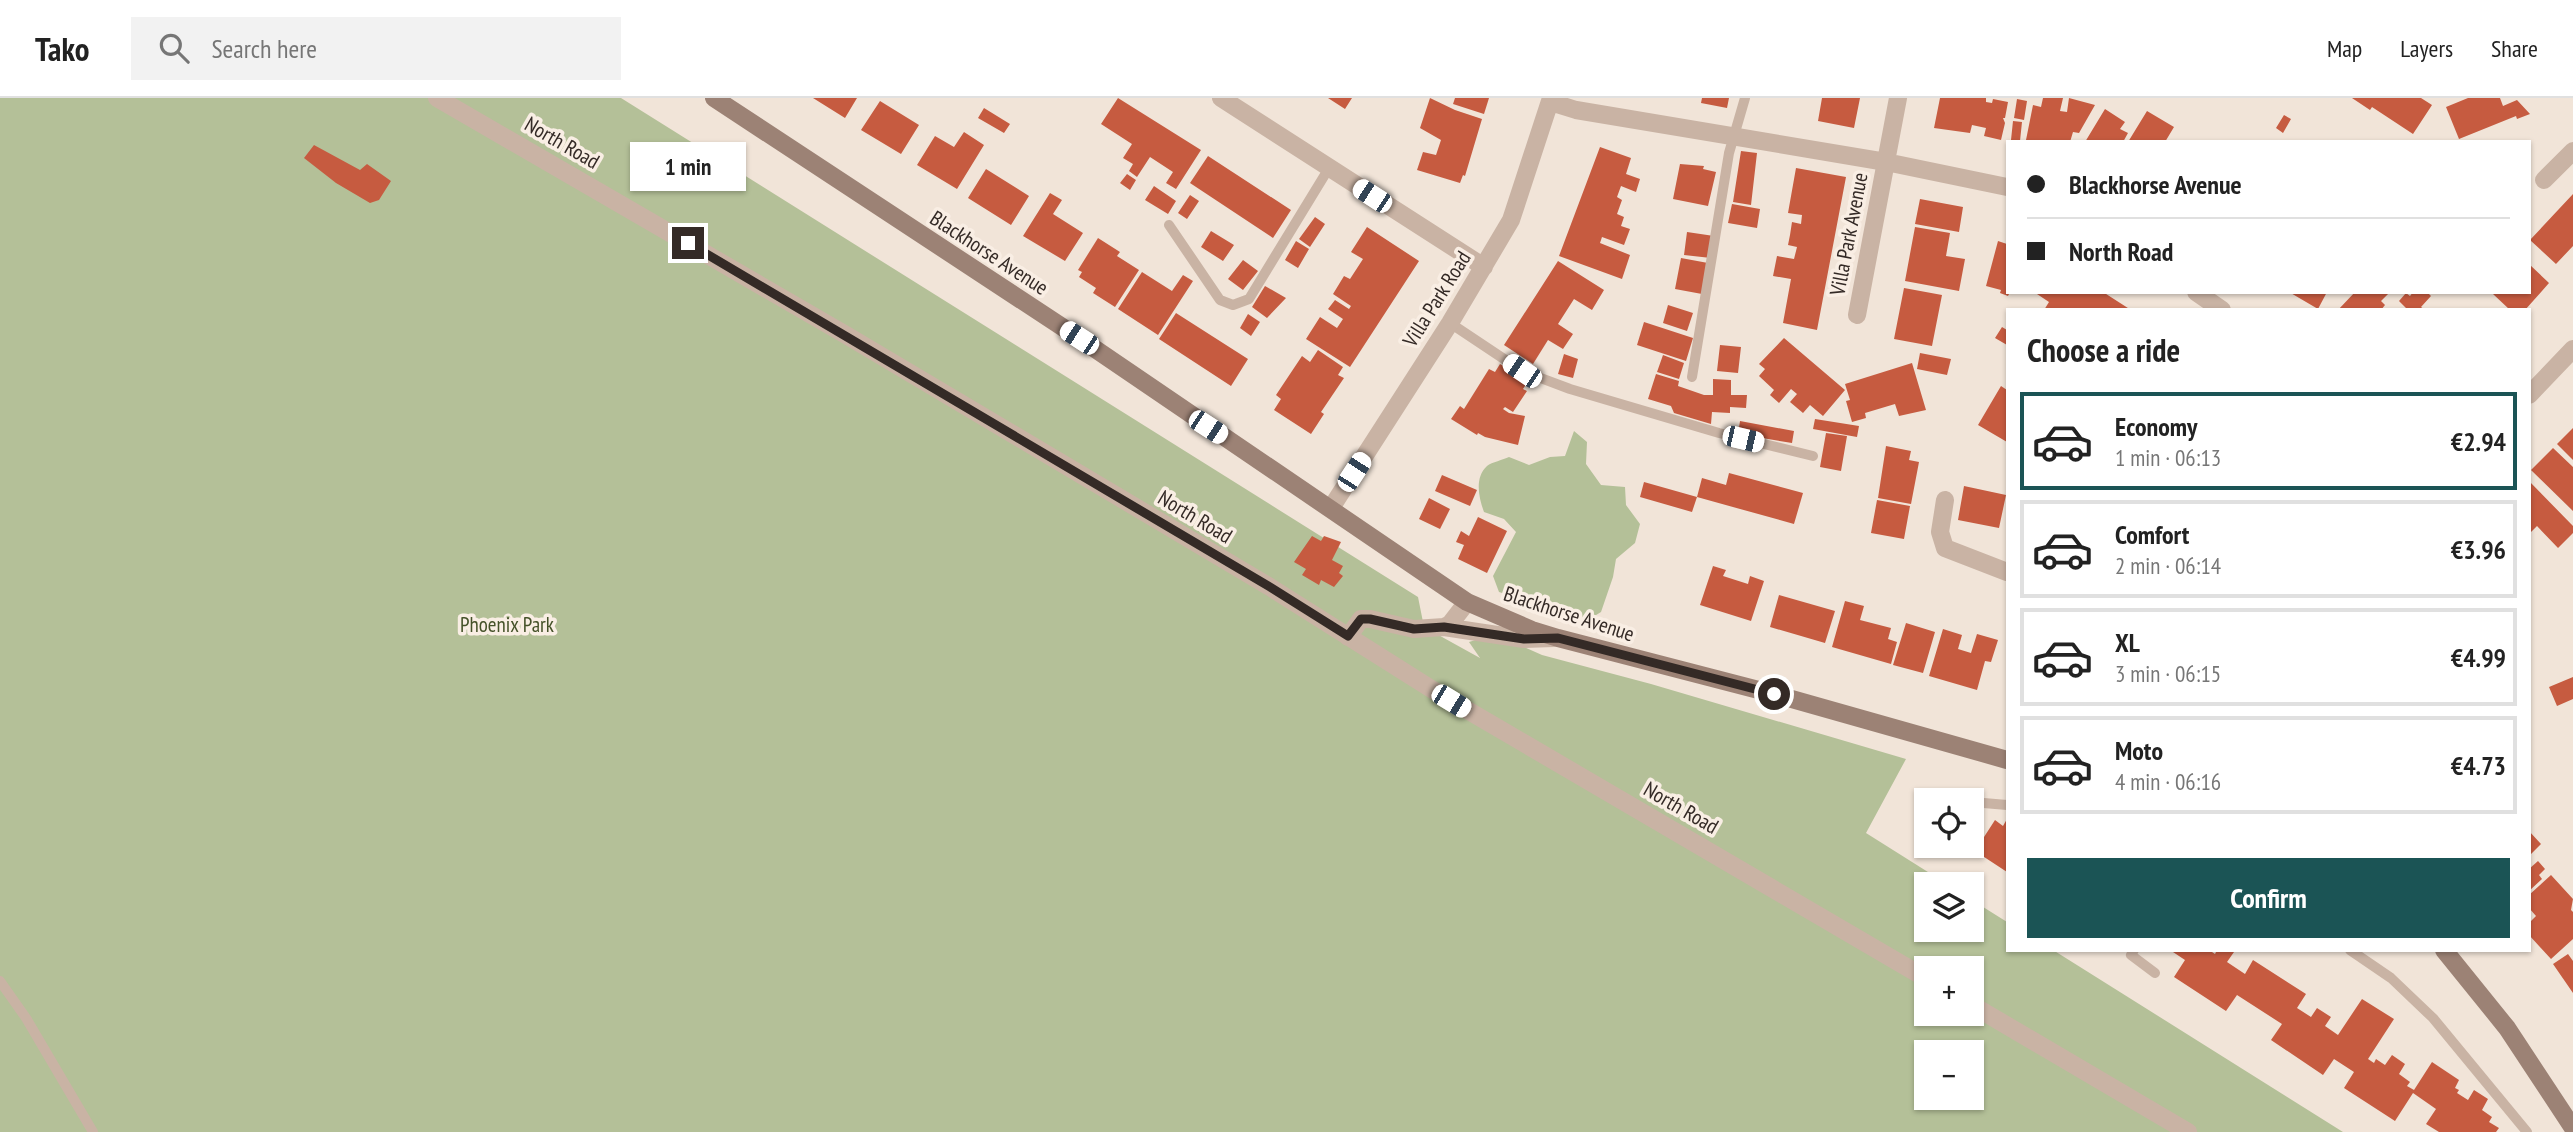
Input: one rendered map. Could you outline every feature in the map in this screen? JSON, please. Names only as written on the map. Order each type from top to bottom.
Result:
[{"type":"main road","name":"Blackhorse Avenue","points":[[714,98],[1331,508],[1467,602],[1532,630],[1558,638],[1774,694],[2006,760]]},
{"type":"main road","points":[[2446,952],[2507,1028],[2573,1128]]},
{"type":"street","name":"North Road","points":[[437,98],[846,335],[1270,587],[1445,697],[1914,971]]},
{"type":"street","points":[[1222,98],[1484,267]]},
{"type":"street","name":"Villa Park Avenue","points":[[1857,315],[1898,98]]},
{"type":"street","name":"Villa Park Road","points":[[1331,508],[1450,323],[1511,220],[1550,100]]},
{"type":"street","name":"Villa Park Avenue","points":[[1550,100],[1576,110],[1886,162],[2006,187]]},
{"type":"street","points":[[2544,180],[2573,151]]},
{"type":"street","points":[[2199,294],[2219,308]]},
{"type":"street","points":[[2531,393],[2573,349]]},
{"type":"street","points":[[1945,500],[1940,532],[1945,548],[2006,572]]},
{"type":"street","points":[[1444,627],[1450,624],[1467,602]]},
{"type":"street","points":[[1348,636],[1361,619],[1370,619],[1414,629],[1444,627],[1524,639],[1558,638]]},
{"type":"street","points":[[1984,1012],[2188,1132]]},
{"type":"lane","points":[[1692,377],[1729,153],[1745,98]]},
{"type":"lane","points":[[1168,225],[1220,300],[1233,305],[1249,299],[1329,168]]},
{"type":"lane","points":[[1450,323],[1522,371],[1570,389],[1719,433],[1813,456]]},
{"type":"lane","points":[[1984,803],[2006,805]]},
{"type":"lane","points":[[2133,952],[2131,955],[2155,974]]},
{"type":"lane","points":[[2353,952],[2391,978],[2433,1018],[2527,1132]]},
{"type":"lane","points":[[0,981],[26,1018],[93,1132]]},
{"type":"green space","name":"Phoenix Park","points":[[0,98],[621,98],[1418,597],[1424,627],[1480,658],[1469,642],[1495,634],[1542,655],[1906,759],[1866,833],[1928,872],[1914,872],[1914,942],[1984,942],[1984,908],[2006,921],[2006,952],[2056,952],[2343,1132],[0,1132]]},
{"type":"green space","points":[[1574,431],[1587,442],[1586,464],[1601,485],[1625,487],[1626,505],[1640,524],[1635,543],[1616,559],[1601,612],[1588,620],[1499,592],[1493,576],[1516,532],[1504,519],[1484,512],[1479,488],[1483,471],[1495,462],[1509,457],[1529,465],[1550,457],[1565,456]]},
{"type":"building","points":[[813,98],[857,98],[845,118]]},
{"type":"building","points":[[1118,98],[1201,150],[1176,189],[1166,183],[1173,172],[1150,157],[1137,177],[1129,171],[1133,164],[1123,158],[1132,144],[1101,124]]},
{"type":"building","points":[[1328,98],[1352,98],[1345,109]]},
{"type":"building","points":[[1430,98],[1482,119],[1465,176],[1463,175],[1460,183],[1417,170],[1423,152],[1436,155],[1441,140],[1420,128]]},
{"type":"building","points":[[1455,98],[1489,98],[1484,114],[1453,104]]},
{"type":"building","points":[[1702,98],[1729,98],[1727,108],[1701,103]]},
{"type":"building","points":[[1822,98],[1860,98],[1854,128],[1818,121]]},
{"type":"building","points":[[1940,98],[1986,98],[1986,102],[1992,103],[1993,99],[2008,102],[2001,140],[1984,136],[1986,128],[1972,125],[1970,133],[1934,128]]},
{"type":"building","points":[[2043,98],[2063,98],[2060,111],[2067,112],[2069,98],[2095,105],[2079,133],[2073,132],[2071,140],[2026,140],[2033,105],[2041,107]]},
{"type":"building","points":[[2352,98],[2421,98],[2432,105],[2413,134],[2372,107],[2370,110]]},
{"type":"building","points":[[2468,98],[2500,98],[2503,106],[2517,100],[2530,114],[2517,119],[2516,116],[2459,139],[2446,107]]},
{"type":"building","points":[[2017,99],[2027,101],[2024,120],[2014,118]]},
{"type":"building","points":[[880,101],[919,125],[901,154],[861,130]]},
{"type":"building","points":[[984,108],[1010,124],[1004,133],[978,118]]},
{"type":"building","points":[[2105,109],[2125,122],[2120,129],[2128,133],[2124,140],[2086,140]]},
{"type":"building","points":[[2147,111],[2174,127],[2166,140],[2129,140]]},
{"type":"building","points":[[2284,115],[2291,119],[2283,133],[2276,128]]},
{"type":"building","points":[[2013,121],[2022,122],[2020,140],[2011,140]]},
{"type":"building","points":[[964,132],[984,145],[957,189],[917,165],[935,136],[954,147]]},
{"type":"building","points":[[314,145],[360,170],[367,164],[391,181],[379,200],[370,203],[336,183],[304,158]]},
{"type":"building","points":[[1600,147],[1631,158],[1626,174],[1640,179],[1636,192],[1621,186],[1617,197],[1622,200],[1617,214],[1624,217],[1621,226],[1630,229],[1624,245],[1602,237],[1600,243],[1630,255],[1622,279],[1559,256]]},
{"type":"building","points":[[1741,151],[1757,153],[1751,205],[1733,202]]},
{"type":"building","points":[[1208,156],[1291,210],[1273,238],[1190,183]]},
{"type":"building","points":[[1680,164],[1704,166],[1703,169],[1716,172],[1708,206],[1673,199]]},
{"type":"building","points":[[1796,168],[1846,177],[1817,330],[1783,323],[1791,279],[1773,276],[1777,256],[1794,259],[1797,247],[1788,245],[1792,222],[1801,224],[1802,215],[1788,213]]},
{"type":"building","points":[[986,169],[1029,196],[1011,225],[968,198]]},
{"type":"building","points":[[1127,174],[1136,180],[1130,190],[1120,183]]},
{"type":"building","points":[[1154,186],[1176,201],[1168,214],[1145,200]]},
{"type":"building","points":[[1050,193],[1062,200],[1053,214],[1083,233],[1065,261],[1023,236]]},
{"type":"building","points":[[2573,194],[2573,246],[2556,264],[2531,239]]},
{"type":"building","points":[[1190,195],[1199,201],[1187,219],[1178,213]]},
{"type":"building","points":[[1920,199],[1963,207],[1959,232],[1915,224]]},
{"type":"building","points":[[1732,204],[1760,209],[1757,228],[1728,223]]},
{"type":"building","points":[[1315,217],[1325,224],[1310,247],[1299,239]]},
{"type":"building","points":[[1367,227],[1419,261],[1350,367],[1306,339],[1320,317],[1337,328],[1343,319],[1328,309],[1335,300],[1349,309],[1351,306],[1333,294],[1344,276],[1350,279],[1363,259],[1351,252]]},
{"type":"building","points":[[1915,227],[1950,233],[1946,256],[1965,259],[1959,291],[1905,281]]},
{"type":"building","points":[[1211,231],[1234,245],[1223,261],[1201,247]]},
{"type":"building","points":[[1687,232],[1714,236],[1711,258],[1684,255]]},
{"type":"building","points":[[1098,238],[1120,252],[1117,256],[1139,270],[1115,307],[1093,293],[1096,288],[1079,277],[1082,272],[1078,270]]},
{"type":"building","points":[[1296,241],[1309,249],[1298,268],[1285,260]]},
{"type":"building","points":[[1998,241],[2006,244],[2006,294],[2009,294],[2008,296],[2000,293],[2001,290],[1986,286]]},
{"type":"building","points":[[1681,258],[1708,263],[1702,294],[1675,289]]},
{"type":"building","points":[[1243,260],[1258,271],[1243,290],[1228,279]]},
{"type":"building","points":[[1558,261],[1604,290],[1592,310],[1574,299],[1558,324],[1573,334],[1563,349],[1548,340],[1533,364],[1504,345]]},
{"type":"building","points":[[2531,266],[2549,283],[2527,308],[2508,308],[2493,294],[2531,294]]},
{"type":"building","points":[[1142,272],[1172,291],[1183,275],[1193,281],[1158,335],[1118,309]]},
{"type":"building","points":[[1265,286],[1286,298],[1267,318],[1252,307]]},
{"type":"building","points":[[1904,288],[1942,295],[1932,346],[1894,339]]},
{"type":"building","points":[[2037,294],[2106,294],[2128,308],[2045,308],[2049,302]]},
{"type":"building","points":[[2292,294],[2326,294],[2316,308]]},
{"type":"building","points":[[2353,294],[2388,294],[2381,301],[2385,305],[2383,308],[2340,308]]},
{"type":"building","points":[[2405,294],[2431,296],[2422,308],[2406,308],[2399,301]]},
{"type":"building","points":[[1668,305],[1693,313],[1687,331],[1663,323]]},
{"type":"building","points":[[1176,313],[1248,359],[1231,386],[1159,339]]},
{"type":"building","points":[[1248,314],[1260,322],[1251,336],[1240,328]]},
{"type":"building","points":[[1644,322],[1693,338],[1686,361],[1637,345]]},
{"type":"building","points":[[2002,327],[2006,329],[2006,344],[1995,338]]},
{"type":"building","points":[[1784,338],[1845,390],[1823,416],[1810,405],[1803,413],[1790,402],[1797,394],[1791,389],[1779,403],[1770,395],[1774,390],[1759,376],[1765,369],[1759,364]]},
{"type":"building","points":[[1720,345],[1741,347],[1738,373],[1717,371]]},
{"type":"building","points":[[1318,350],[1343,367],[1338,375],[1344,378],[1321,412],[1324,414],[1311,434],[1274,410],[1281,399],[1276,395],[1302,356],[1310,362]]},
{"type":"building","points":[[1920,353],[1951,359],[1947,375],[1917,369]]},
{"type":"building","points":[[1564,354],[1578,359],[1573,378],[1558,374]]},
{"type":"building","points":[[1663,355],[1684,363],[1679,379],[1657,372]]},
{"type":"building","points":[[1912,363],[1926,410],[1899,416],[1895,404],[1865,413],[1866,418],[1852,422],[1845,384]]},
{"type":"building","points":[[1500,364],[1528,381],[1523,389],[1527,391],[1513,412],[1505,407],[1503,409],[1525,416],[1518,445],[1478,433],[1477,435],[1451,419],[1460,406],[1464,409],[1489,369],[1495,372]]},
{"type":"building","points":[[1656,374],[1679,381],[1678,386],[1704,395],[1713,395],[1713,379],[1731,380],[1731,395],[1747,395],[1746,408],[1730,407],[1730,413],[1712,412],[1711,424],[1674,413],[1671,406],[1648,399]]},
{"type":"building","points":[[2001,386],[2006,389],[2006,441],[1978,425]]},
{"type":"building","points":[[1815,419],[1859,426],[1857,437],[1813,429]]},
{"type":"building","points":[[1740,421],[1794,431],[1792,443],[1738,434]]},
{"type":"building","points":[[2573,428],[2573,460],[2557,444]]},
{"type":"building","points":[[1826,433],[1847,436],[1841,471],[1820,467]]},
{"type":"building","points":[[1886,446],[1911,451],[1909,460],[1919,462],[1911,504],[1878,498]]},
{"type":"building","points":[[2553,448],[2573,467],[2573,511],[2531,470]]},
{"type":"building","points":[[1729,473],[1803,493],[1794,524],[1697,497],[1702,478],[1726,485]]},
{"type":"building","points":[[1442,475],[1477,490],[1470,506],[1435,491]]},
{"type":"building","points":[[1644,482],[1697,497],[1692,512],[1640,497]]},
{"type":"building","points":[[2531,483],[2573,526],[2573,533],[2558,548],[2537,526],[2531,532]]},
{"type":"building","points":[[1964,486],[2006,495],[1999,528],[1958,520]]},
{"type":"building","points":[[1429,498],[1450,509],[1440,529],[1419,519]]},
{"type":"building","points":[[1877,500],[1910,506],[1904,539],[1871,533]]},
{"type":"building","points":[[1478,517],[1507,531],[1487,573],[1458,559],[1464,545],[1456,542],[1461,531],[1469,536]]},
{"type":"building","points":[[1312,536],[1321,541],[1324,536],[1341,542],[1332,560],[1343,566],[1339,573],[1343,576],[1334,587],[1321,580],[1319,585],[1302,575],[1306,569],[1294,562]]},
{"type":"building","points":[[1713,566],[1726,570],[1723,576],[1748,584],[1750,576],[1764,581],[1751,621],[1700,605]]},
{"type":"building","points":[[1779,595],[1835,611],[1825,643],[1770,627]]},
{"type":"building","points":[[1845,601],[1864,606],[1860,620],[1891,628],[1888,639],[1897,642],[1891,664],[1832,647]]},
{"type":"building","points":[[1906,623],[1935,632],[1923,673],[1893,665]]},
{"type":"building","points":[[1943,629],[1962,635],[1958,649],[1971,653],[1977,634],[1998,640],[1991,662],[1985,661],[1977,690],[1929,676]]},
{"type":"building","points":[[2573,677],[2573,699],[2557,706],[2549,687]]},
{"type":"building","points":[[1995,820],[2003,826],[2006,821],[2006,871],[1984,857],[1984,837]]},
{"type":"building","points":[[2531,833],[2541,844],[2531,854]]},
{"type":"building","points":[[2538,861],[2545,869],[2539,875],[2542,879],[2531,889],[2531,867]]},
{"type":"building","points":[[2551,875],[2573,899],[2573,939],[2551,959],[2531,937],[2531,921],[2536,916],[2531,910],[2531,893]]},
{"type":"building","points":[[2173,952],[2234,952],[2227,962],[2245,974],[2253,960],[2306,994],[2297,1008],[2311,1017],[2317,1008],[2331,1017],[2325,1026],[2338,1035],[2362,999],[2394,1019],[2368,1059],[2374,1063],[2376,1059],[2385,1065],[2392,1055],[2405,1064],[2399,1074],[2410,1082],[2407,1086],[2414,1090],[2432,1062],[2459,1080],[2455,1088],[2459,1090],[2457,1093],[2468,1100],[2474,1090],[2488,1099],[2482,1110],[2492,1117],[2489,1122],[2499,1128],[2496,1132],[2439,1132],[2426,1124],[2436,1109],[2413,1093],[2395,1121],[2344,1088],[2354,1072],[2334,1059],[2323,1075],[2271,1040],[2282,1024],[2237,995],[2226,1011],[2174,977],[2185,960]]},
{"type":"building","points":[[2568,954],[2573,961],[2573,993],[2553,964]]},
{"type":"route","points":[[688,243],[1270,587],[1348,636],[1361,619],[1370,619],[1401,628],[1444,627],[1524,639],[1558,638],[1774,694]]}]
